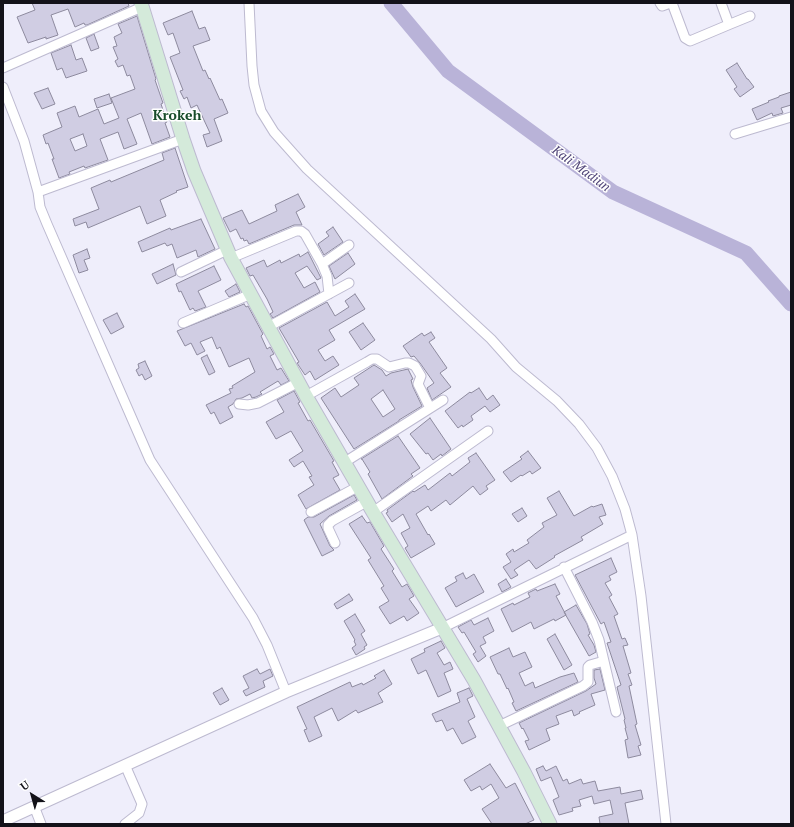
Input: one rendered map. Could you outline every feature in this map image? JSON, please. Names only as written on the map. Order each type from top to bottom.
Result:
[{"type":"main road","points":[[142,5],[194,171],[229,254],[306,396],[474,680],[550,824]]},
{"type":"street","points":[[249,3],[254,85],[261,111],[274,132],[307,169],[491,339],[516,367],[557,402],[579,424],[597,448],[612,476],[625,509],[632,534],[641,596],[666,824]]},
{"type":"street","points":[[660,3],[662,6],[671,3],[687,40],[690,41],[750,16]]},
{"type":"street","points":[[721,3],[728,24]]},
{"type":"street","points":[[3,68],[142,5]]},
{"type":"street","points":[[3,87],[24,141],[38,192],[40,207],[150,460],[254,618],[267,645],[286,692]]},
{"type":"street","points":[[735,134],[791,117]]},
{"type":"street","points":[[38,192],[183,139]]},
{"type":"street","points":[[181,272],[229,254],[301,231],[305,234],[322,264],[327,276],[329,294]]},
{"type":"street","points":[[322,264],[349,245]]},
{"type":"street","points":[[268,327],[349,283]]},
{"type":"street","points":[[183,323],[250,294]]},
{"type":"street","points":[[306,396],[372,359],[377,359],[390,367],[405,363],[415,366],[421,376],[418,384],[430,408]]},
{"type":"street","points":[[239,404],[248,405],[258,403],[299,382]]},
{"type":"street","points":[[345,462],[443,400]]},
{"type":"street","points":[[336,543],[328,528],[328,525],[332,521],[371,507],[488,431]]},
{"type":"street","points":[[311,512],[359,486]]},
{"type":"street","points":[[3,821],[286,692],[442,628],[632,534]]},
{"type":"street","points":[[564,567],[592,622],[599,640],[616,712]]},
{"type":"street","points":[[499,726],[584,686],[588,682],[588,667],[604,661]]},
{"type":"street","points":[[126,765],[142,804],[139,813],[127,824]]},
{"type":"street","points":[[34,806],[41,824]]},
{"type":"building","points":[[32,3],[128,3],[129,6],[87,25],[84,23],[75,27],[68,9],[51,15],[58,35],[28,43],[17,17],[35,10]]},
{"type":"building","points":[[192,11],[199,29],[205,27],[210,40],[193,46],[203,71],[205,70],[209,79],[210,78],[228,113],[214,119],[222,141],[207,147],[203,135],[210,133],[197,105],[191,108],[187,97],[184,99],[180,91],[183,90],[170,57],[180,53],[173,33],[168,35],[163,23]]},
{"type":"building","points":[[137,16],[163,103],[161,104],[170,137],[152,144],[141,113],[127,119],[137,144],[124,149],[118,132],[100,139],[108,160],[85,168],[84,166],[59,178],[52,159],[54,159],[48,143],[46,144],[43,135],[62,127],[57,113],[75,106],[79,117],[98,109],[104,124],[119,118],[111,98],[135,89],[130,75],[127,76],[123,65],[118,67],[115,61],[118,59],[113,47],[117,46],[114,37],[122,33],[118,24]],"holes":[[[83,134],[87,146],[75,151],[70,139]]]},
{"type":"building","points":[[94,34],[99,48],[91,51],[86,38]]},
{"type":"building","points":[[71,45],[76,60],[82,58],[87,71],[66,78],[62,68],[57,70],[51,53]]},
{"type":"building","points":[[737,63],[754,87],[740,97],[734,89],[737,87],[726,70]]},
{"type":"building","points":[[48,88],[55,104],[42,109],[34,93]]},
{"type":"building","points":[[791,92],[791,105],[781,108],[783,113],[773,116],[772,113],[757,120],[752,109]]},
{"type":"building","points":[[109,94],[112,103],[97,108],[94,99]]},
{"type":"building","points":[[175,148],[188,187],[176,191],[177,192],[160,200],[166,216],[147,224],[140,206],[88,228],[86,222],[75,226],[73,219],[99,209],[91,188],[110,180],[111,182],[164,160],[162,153]]},
{"type":"building","points":[[298,194],[305,207],[296,212],[302,225],[294,225],[249,244],[247,240],[244,241],[243,238],[241,239],[236,229],[230,232],[223,218],[242,210],[249,224],[277,211],[275,205]]},
{"type":"building","points":[[201,219],[215,249],[198,257],[196,250],[177,258],[172,244],[167,246],[165,243],[142,252],[138,242],[170,228],[171,230]]},
{"type":"building","points":[[333,227],[343,242],[324,255],[318,244],[329,236],[326,232]]},
{"type":"building","points":[[87,249],[90,258],[84,260],[88,270],[79,273],[73,255]]},
{"type":"building","points":[[308,252],[321,278],[317,280],[307,266],[295,273],[304,288],[315,282],[320,292],[273,318],[270,314],[273,312],[267,299],[253,275],[250,276],[246,268],[264,260],[267,267],[280,260],[281,263],[299,254],[300,257]]},
{"type":"building","points":[[348,253],[355,264],[335,279],[329,266]]},
{"type":"building","points":[[173,264],[176,275],[157,284],[152,274]]},
{"type":"building","points":[[214,266],[221,280],[198,291],[206,307],[195,311],[193,308],[190,310],[176,284]]},
{"type":"building","points":[[236,284],[240,292],[229,297],[225,291]]},
{"type":"building","points":[[355,294],[365,309],[329,330],[335,340],[318,350],[325,361],[333,356],[339,365],[315,380],[310,371],[305,375],[279,328],[327,302],[335,316],[349,307],[345,301]]},
{"type":"building","points":[[244,304],[246,307],[248,306],[263,334],[261,336],[267,349],[270,347],[274,354],[270,356],[277,370],[281,368],[289,381],[281,385],[278,381],[260,392],[262,394],[256,397],[252,398],[250,394],[236,399],[233,404],[228,407],[233,417],[220,424],[214,412],[211,414],[206,405],[231,393],[229,389],[233,388],[232,386],[255,372],[249,358],[229,367],[220,347],[217,349],[212,337],[200,342],[205,351],[197,355],[191,343],[185,346],[177,331]]},
{"type":"building","points":[[117,313],[124,327],[111,334],[103,320]]},
{"type":"building","points":[[363,323],[375,340],[361,350],[349,332]]},
{"type":"building","points":[[431,332],[435,338],[429,342],[447,368],[440,373],[451,387],[432,400],[427,388],[434,383],[420,363],[414,356],[411,357],[403,346],[422,333],[424,336]]},
{"type":"building","points":[[207,355],[215,372],[209,375],[201,358]]},
{"type":"building","points":[[145,361],[152,376],[145,380],[142,374],[139,376],[136,370],[139,368],[138,364]]},
{"type":"building","points":[[374,365],[382,370],[386,376],[391,373],[408,369],[413,379],[411,380],[413,387],[422,406],[354,449],[321,398],[335,388],[341,397],[359,385],[354,378]],"holes":[[[383,390],[395,409],[383,417],[371,399]]]},
{"type":"building","points":[[479,388],[487,400],[493,395],[500,405],[490,412],[485,406],[471,416],[473,420],[463,427],[462,425],[458,428],[445,411],[470,392],[471,393]]},
{"type":"building","points":[[294,391],[300,402],[298,403],[308,421],[310,420],[334,461],[332,462],[339,475],[333,478],[340,490],[306,509],[298,495],[314,485],[309,477],[312,476],[303,461],[294,467],[289,460],[303,451],[291,431],[276,439],[266,422],[284,412],[277,400]]},
{"type":"building","points":[[430,418],[451,449],[442,456],[441,454],[433,460],[428,453],[426,454],[410,434]]},
{"type":"building","points":[[398,436],[420,468],[411,474],[413,476],[382,499],[368,474],[370,472],[361,459]]},
{"type":"building","points":[[528,451],[541,468],[532,474],[530,471],[522,476],[521,475],[511,482],[503,472],[522,459],[520,457]]},
{"type":"building","points":[[476,453],[495,480],[486,486],[488,489],[480,495],[473,486],[450,505],[446,500],[431,511],[428,506],[416,514],[435,544],[411,558],[405,548],[408,546],[401,533],[410,528],[403,514],[392,522],[386,513],[388,512],[387,510],[413,491],[414,492],[425,485],[428,490],[450,473],[452,476],[470,462],[468,458]]},
{"type":"building","points":[[559,491],[574,516],[592,506],[602,504],[606,515],[599,517],[603,524],[581,537],[583,540],[554,556],[555,557],[536,569],[529,560],[514,570],[518,575],[511,579],[503,567],[511,562],[506,554],[513,549],[514,552],[529,543],[527,540],[544,527],[542,523],[557,515],[547,498]]},
{"type":"building","points":[[354,495],[357,500],[329,516],[320,524],[330,546],[334,550],[322,556],[304,520],[308,517],[314,517]]},
{"type":"building","points":[[522,508],[527,516],[518,522],[512,514]]},
{"type":"building","points":[[362,516],[367,523],[370,522],[384,546],[381,549],[394,569],[392,571],[402,587],[407,584],[414,596],[409,599],[419,613],[407,621],[404,616],[390,624],[379,607],[389,601],[381,588],[384,586],[368,560],[371,558],[349,524]]},
{"type":"building","points":[[611,558],[617,572],[609,576],[611,580],[605,583],[612,595],[609,597],[618,614],[614,616],[622,639],[625,638],[628,645],[623,646],[631,673],[628,674],[632,685],[629,686],[637,724],[635,725],[641,745],[638,746],[641,755],[628,758],[625,740],[628,739],[625,728],[625,719],[617,687],[621,685],[607,643],[611,642],[604,622],[601,624],[575,575]]},
{"type":"building","points":[[463,573],[466,579],[474,574],[484,592],[456,607],[445,588],[457,581],[455,577]]},
{"type":"building","points":[[506,579],[511,587],[502,592],[498,584]]},
{"type":"building","points":[[555,584],[560,594],[556,596],[566,615],[534,629],[531,622],[512,632],[501,609],[513,603],[514,605],[530,597],[528,593],[536,589],[537,591]]},
{"type":"building","points":[[349,594],[353,600],[337,609],[334,604]]},
{"type":"building","points":[[576,605],[587,624],[590,634],[588,635],[596,652],[589,656],[564,612]]},
{"type":"building","points":[[355,614],[365,631],[361,634],[367,645],[364,647],[365,649],[356,655],[352,648],[356,645],[355,640],[344,621]]},
{"type":"building","points":[[488,618],[494,631],[483,637],[486,643],[480,646],[486,656],[478,662],[473,654],[476,652],[464,632],[462,633],[458,627],[471,620],[474,625]]},
{"type":"building","points":[[555,634],[572,665],[564,670],[547,639]]},
{"type":"building","points":[[441,641],[445,648],[437,653],[444,665],[450,662],[453,669],[444,673],[451,691],[438,697],[426,670],[418,674],[411,659],[425,652],[424,649]]},
{"type":"building","points":[[509,648],[513,657],[525,652],[532,667],[519,673],[525,686],[533,682],[535,688],[560,677],[574,673],[578,682],[516,711],[508,688],[507,689],[500,674],[498,674],[490,657]]},
{"type":"building","points":[[257,669],[260,674],[270,669],[273,676],[263,681],[265,687],[246,696],[243,691],[249,688],[243,676]]},
{"type":"building","points":[[600,669],[605,690],[591,694],[595,705],[579,712],[580,713],[574,716],[572,710],[556,716],[559,724],[546,729],[550,740],[529,750],[525,741],[529,740],[519,723],[586,691],[596,684],[594,670]]},
{"type":"building","points":[[384,670],[392,684],[378,693],[383,702],[358,713],[356,710],[338,721],[332,708],[314,717],[322,736],[309,742],[304,730],[307,729],[297,707],[350,682],[352,687],[362,683],[363,685],[376,678],[374,676]]},
{"type":"building","points":[[222,688],[229,700],[220,705],[213,693]]},
{"type":"building","points":[[469,688],[473,696],[467,699],[475,717],[468,721],[476,737],[462,744],[453,728],[447,731],[442,720],[436,722],[432,714],[460,702],[457,693]]},
{"type":"building","points":[[490,764],[506,788],[515,783],[534,820],[525,824],[492,824],[482,809],[499,798],[491,784],[482,790],[480,786],[471,791],[464,780]]},
{"type":"building","points":[[543,766],[546,771],[556,766],[563,781],[567,779],[569,784],[581,779],[583,784],[595,781],[598,791],[620,787],[621,794],[641,790],[643,799],[625,803],[629,824],[600,824],[599,817],[613,814],[610,800],[594,804],[592,796],[579,800],[581,806],[572,808],[573,811],[559,815],[553,800],[559,797],[551,777],[541,781],[536,769]]},
{"type":"waterway","name":"Kali Madiun","points":[[391,3],[448,71],[613,192],[746,253],[791,304]]},
{"type":"district","name":"Krokeh","points":[[177,116]]}]
